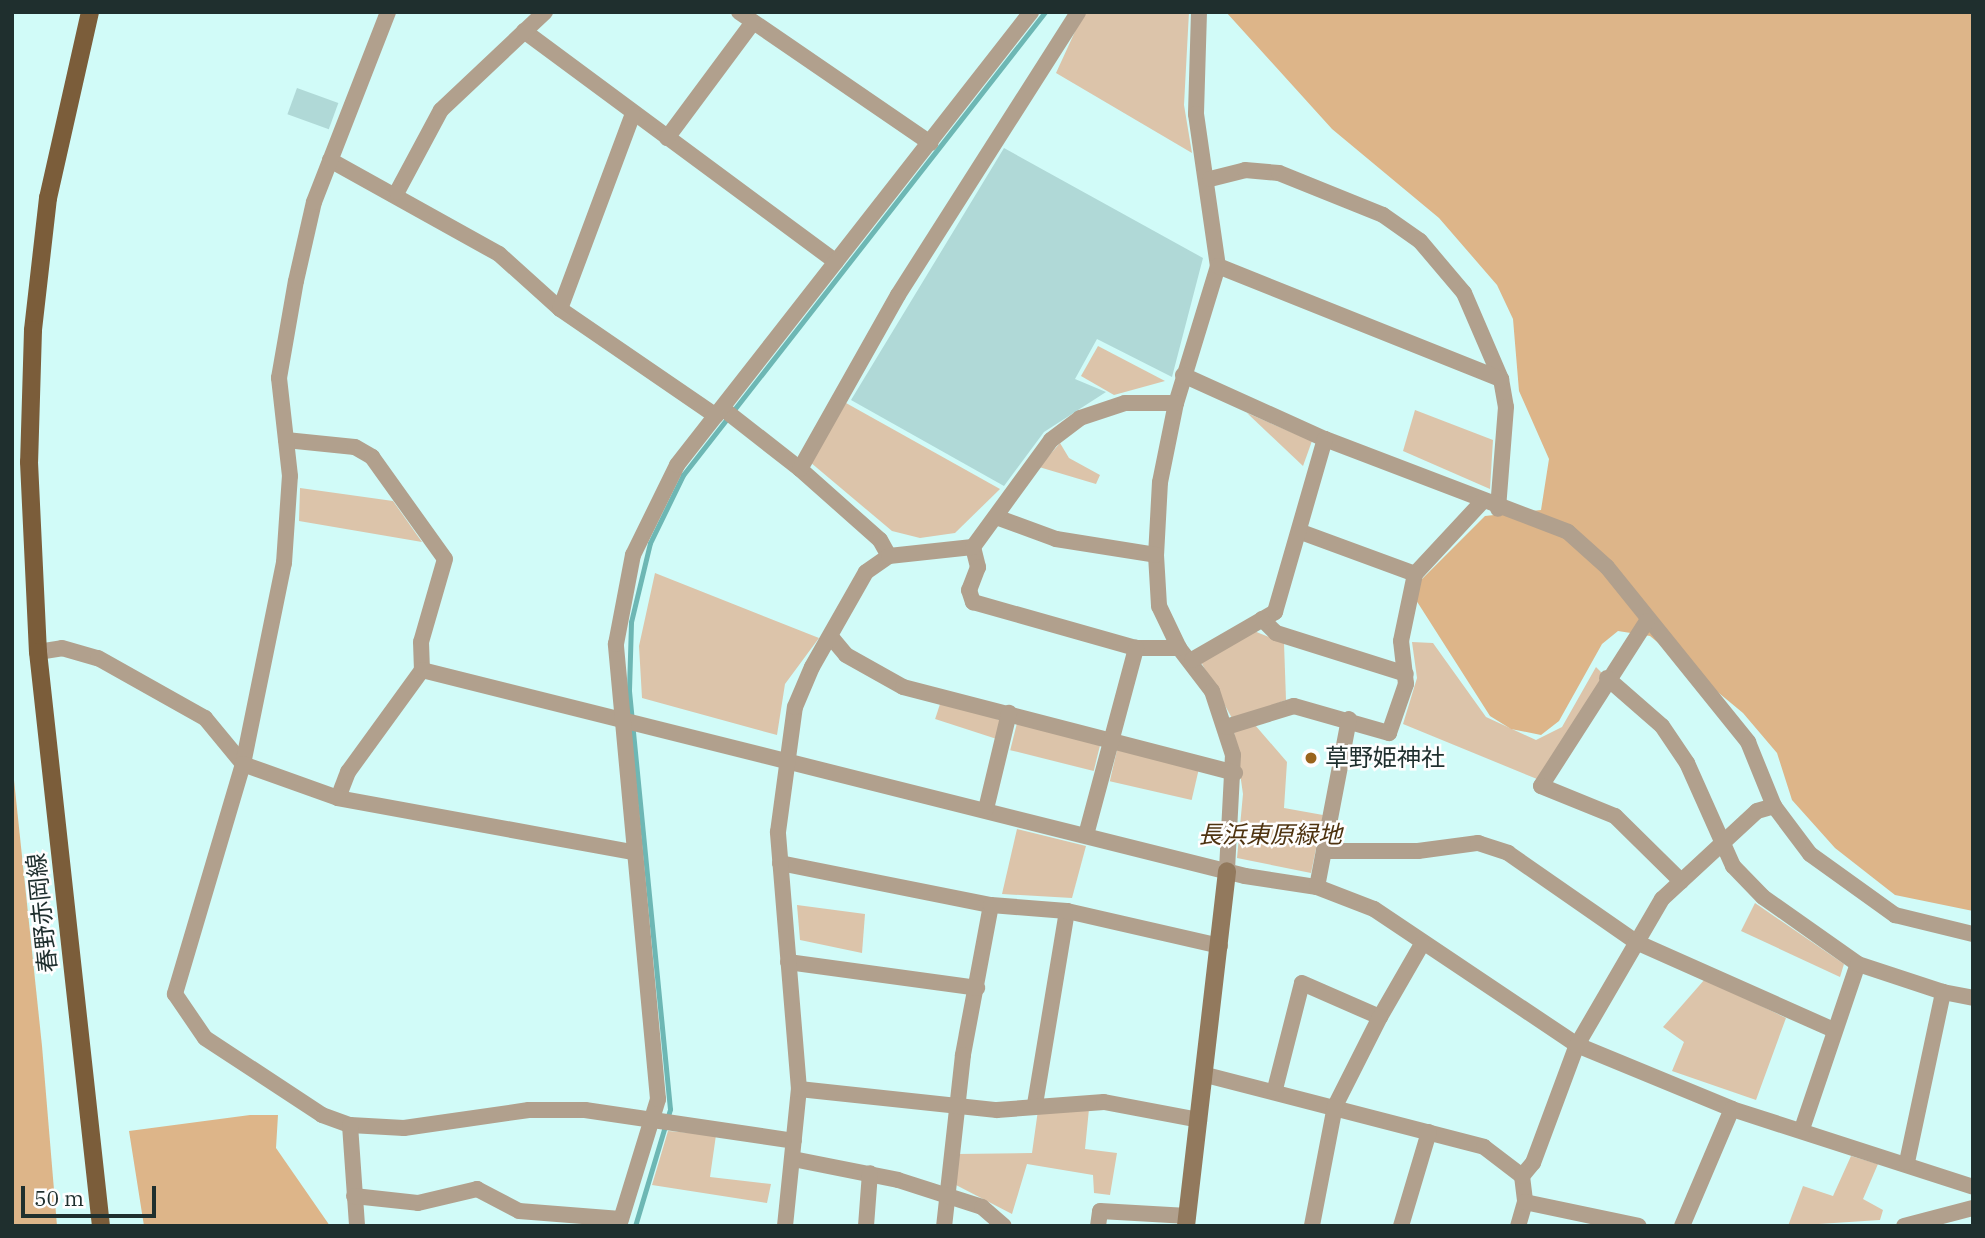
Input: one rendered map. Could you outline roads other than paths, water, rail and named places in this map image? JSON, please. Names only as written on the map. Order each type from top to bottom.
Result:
[{"type":"main road","name":"春野赤岡線","points":[[90,12],[48,198],[33,330],[29,463],[38,652],[102,1226]]},
{"type":"street","points":[[388,12],[330,160],[302,255],[279,378],[286,440],[284,563],[243,764],[175,994],[205,1038],[322,1115],[350,1125],[404,1128],[540,1110],[654,1121],[794,1141]]},
{"type":"street","points":[[397,192],[441,110],[545,12]]},
{"type":"street","points":[[354,1196],[418,1203],[477,1189],[519,1211],[620,1223],[654,1121],[658,1099],[632,852],[629,720],[616,644],[633,555],[677,465],[1031,12]]},
{"type":"street","points":[[800,469],[898,295],[1078,12]]},
{"type":"street","points":[[1098,1226],[1100,1211],[1187,1221],[1206,1075],[1227,871],[1235,773],[1226,727],[1192,660],[1179,648],[1159,606],[1156,555],[1160,482],[1176,403],[1218,266],[1210,179],[1196,114],[1199,12]]},
{"type":"street","points":[[667,138],[746,17],[930,143]]},
{"type":"street","points":[[524,31],[836,262]]},
{"type":"street","points":[[560,309],[633,114]]},
{"type":"street","points":[[330,160],[397,192],[499,254],[560,309],[719,412],[800,469],[880,540],[889,556]]},
{"type":"street","points":[[1210,179],[1245,170],[1279,173],[1402,228],[1464,293],[1501,379],[1506,407],[1498,509]]},
{"type":"street","points":[[1218,266],[1501,379]]},
{"type":"street","points":[[1183,375],[1325,439],[1498,509],[1568,532],[1607,567],[1647,621],[1748,742],[1774,806],[1810,854],[1852,887],[1895,915],[1973,934]]},
{"type":"street","points":[[785,1226],[799,1089],[780,863],[795,707],[866,572],[889,556],[972,547],[1051,440],[1080,418],[1125,403],[1176,403]]},
{"type":"street","points":[[1192,660],[1275,612],[1301,532],[1325,439]]},
{"type":"street","points":[[286,440],[355,447],[372,457],[444,559],[421,642],[422,670],[348,772],[338,798]]},
{"type":"street","points":[[1226,727],[1294,706],[1349,719],[1389,733],[1406,674],[1401,641],[1416,574],[1482,502]]},
{"type":"street","points":[[996,517],[1056,539],[1156,555]]},
{"type":"street","points":[[1301,532],[1416,574]]},
{"type":"street","points":[[972,547],[978,567],[969,590],[973,602],[1136,648],[1179,648]]},
{"type":"street","points":[[1262,619],[1276,634],[1406,674]]},
{"type":"street","points":[[1647,621],[1607,678],[1541,786],[1615,816],[1681,881]]},
{"type":"street","points":[[831,637],[846,655],[903,687],[1235,773]]},
{"type":"street","points":[[38,652],[62,648],[98,658],[205,718],[243,764],[338,798],[632,852]]},
{"type":"street","points":[[1086,835],[1136,648]]},
{"type":"street","points":[[422,670],[1227,871],[1317,887],[1374,909],[1422,944],[1577,1045],[1732,1109],[1907,1162],[1973,1187]]},
{"type":"street","points":[[1607,678],[1662,726],[1687,763],[1721,845],[1763,897],[1858,964],[1943,992],[1973,998]]},
{"type":"street","points":[[986,809],[1009,713]]},
{"type":"street","points":[[1317,887],[1349,719]]},
{"type":"street","points":[[1522,1176],[1534,1163],[1577,1045],[1662,899],[1757,811],[1774,806]]},
{"type":"street","points":[[1324,850],[1418,851],[1478,843],[1508,853],[1636,942],[1831,1029]]},
{"type":"street","points":[[780,863],[991,905],[1066,911],[1220,946]]},
{"type":"street","points":[[944,1226],[958,1107],[991,905]]},
{"type":"street","points":[[1035,1104],[1066,911]]},
{"type":"street","points":[[1312,1226],[1335,1106],[1380,1017],[1422,944]]},
{"type":"street","points":[[788,962],[977,988]]},
{"type":"street","points":[[1802,1129],[1831,1029],[1858,964]]},
{"type":"street","points":[[1275,1089],[1302,983],[1380,1017]]},
{"type":"street","points":[[1907,1162],[1943,992]]},
{"type":"street","points":[[1206,1075],[1275,1089],[1484,1147],[1522,1176],[1525,1202],[1518,1226]]},
{"type":"street","points":[[799,1089],[958,1107],[1104,1102],[1199,1120]]},
{"type":"street","points":[[1682,1226],[1732,1109]]},
{"type":"street","points":[[350,1125],[356,1226]]},
{"type":"street","points":[[1401,1226],[1429,1132]]},
{"type":"street","points":[[793,1159],[870,1173],[982,1207],[1004,1226]]},
{"type":"street","points":[[866,1226],[870,1173]]},
{"type":"street","points":[[1525,1202],[1639,1226]]},
{"type":"street","points":[[1904,1226],[1973,1208]]},
{"type":"waterway","points":[[635,1226],[670,1109],[629,690],[631,622],[650,543],[683,475],[1045,12]]},
{"type":"place","name":"草野姫神社","points":[[1311,758]]},
{"type":"park label","name":"長浜東原緑地","points":[[1270,835]]}]
